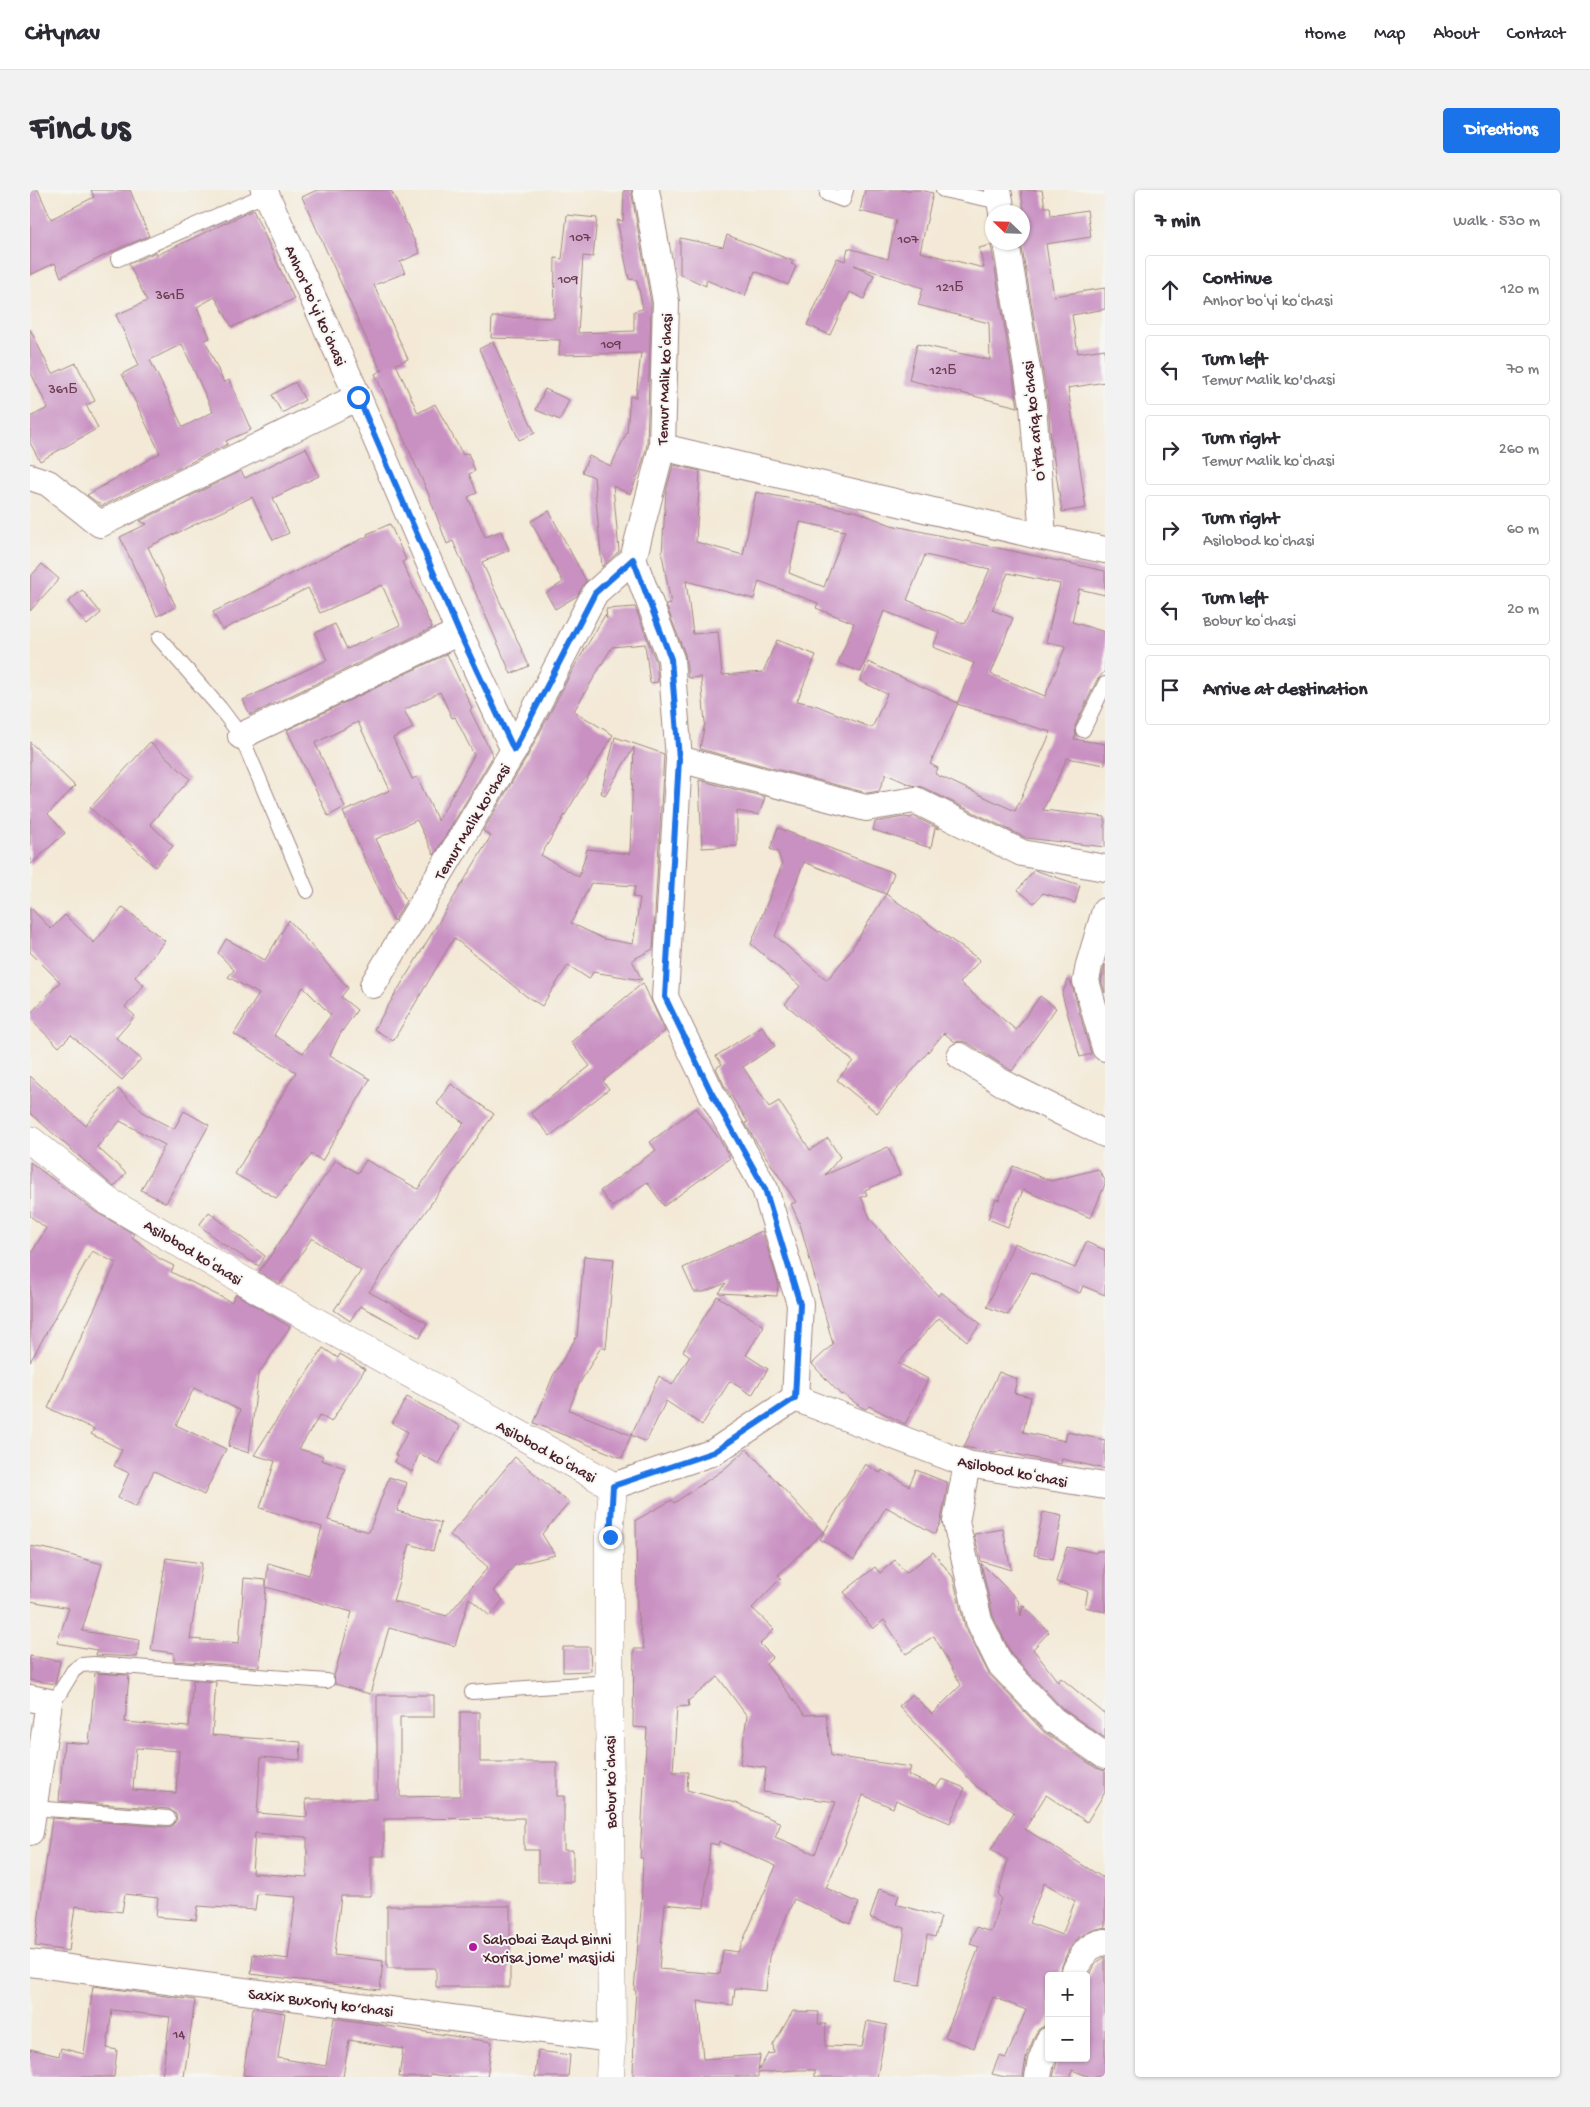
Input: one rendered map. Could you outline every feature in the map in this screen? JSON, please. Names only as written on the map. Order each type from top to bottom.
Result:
[{"type":"street","name":"Temur Malik koʻchasi","points":[[633,559],[662,447],[666,302],[646,190]]},
{"type":"street","name":"Anhor boʻyi koʻchasi","points":[[268,191],[459,632],[514,750]]},
{"type":"street","name":"Oʻrta ariq koʻchasi","points":[[1007,250],[1033,405],[1043,537]]},
{"type":"street","points":[[30,477],[48,483],[100,524],[358,397]]},
{"type":"street","points":[[662,447],[1105,550]]},
{"type":"street","points":[[633,559],[671,659],[679,759],[665,997],[711,1092],[765,1189],[800,1304],[795,1398]]},
{"type":"street","name":"Temur Malik ko'chasi","points":[[373,985],[514,750],[595,593],[633,559]]},
{"type":"street","points":[[241,736],[459,632]]},
{"type":"street","points":[[679,759],[866,808],[915,800],[1022,853],[1105,868]]},
{"type":"street","points":[[1105,911],[1088,965],[1086,981],[1105,1048]]},
{"type":"street","points":[[960,1056],[1000,1082],[1105,1134]]},
{"type":"street","name":"Asilobod koʻchasi","points":[[30,1140],[115,1205],[273,1298],[613,1486],[714,1452],[795,1398],[967,1464],[1105,1486]]},
{"type":"street","points":[[967,1464],[956,1522],[980,1621],[1000,1664],[1053,1720],[1105,1756]]},
{"type":"street","name":"Bobur koʻchasi","points":[[610,2077],[612,2039],[608,1682],[610,1537],[613,1486]]},
{"type":"street","points":[[31,1820],[39,1700]]},
{"type":"street","points":[[1075,1972],[1080,1958],[1092,1945],[1105,1942]]},
{"type":"street","name":"Saxix Buxoriy ko‘chasi","points":[[30,1963],[612,2039]]},
{"type":"street","points":[[1038,2077],[1045,2050]]},
{"type":"lane","points":[[827,194],[844,200],[846,190]]},
{"type":"lane","points":[[943,190],[1000,202]]},
{"type":"lane","points":[[118,259],[268,191]]},
{"type":"lane","points":[[159,638],[220,708],[241,736],[307,891]]},
{"type":"lane","points":[[1083,730],[1105,684]]},
{"type":"lane","points":[[39,1700],[59,1694],[73,1671],[81,1665],[94,1664],[327,1681]]},
{"type":"lane","points":[[472,1692],[608,1682]]},
{"type":"lane","points":[[31,1820],[168,1818]]},
{"type":"building","points":[[30,190],[38,190],[51,219],[94,197],[91,190],[130,190],[149,236],[61,277],[55,263],[30,275]]},
{"type":"building","points":[[317,190],[391,190],[420,253],[400,262],[405,273],[374,285],[408,359],[396,364],[418,413],[435,404],[463,455],[468,453],[475,471],[469,474],[477,493],[468,497],[485,537],[501,531],[509,550],[482,562],[529,666],[511,674],[453,541],[447,544],[428,493],[375,374],[381,371],[302,197]]},
{"type":"building","points":[[624,190],[631,190],[651,303],[647,445],[641,468],[630,494],[613,486],[619,551],[602,567],[594,477],[582,472],[589,456],[611,466],[627,432],[630,396],[636,397],[641,353],[559,355],[560,340],[491,338],[492,317],[554,318],[555,258],[562,259],[567,215],[597,218],[593,257],[583,256],[578,333],[634,331],[634,311],[643,309],[637,280],[629,279],[617,220],[623,221]]},
{"type":"building","points":[[865,190],[920,190],[933,193],[920,252],[984,268],[979,248],[985,246],[985,250],[992,250],[1018,407],[909,380],[917,344],[990,360],[989,323],[918,305],[923,288],[854,265],[874,275],[864,299],[850,292],[830,335],[807,325],[837,258],[845,261],[848,248],[888,259],[896,220],[860,211]]},
{"type":"building","points":[[1021,190],[1042,190],[1045,207],[1050,207],[1051,216],[1087,210],[1091,237],[1046,244],[1054,296],[1105,288],[1105,309],[1072,315],[1078,353],[1105,349],[1105,382],[1068,388],[1086,508],[1062,512],[1051,441],[1048,403],[1022,250],[1030,250],[1030,205],[1023,205]]},
{"type":"building","points":[[253,210],[294,299],[232,327],[215,297],[197,307],[210,338],[205,340],[224,383],[229,380],[251,430],[226,441],[228,444],[102,506],[87,495],[160,453],[122,374],[139,365],[116,315],[147,301],[129,264],[156,252],[157,255]],"holes":[[[182,344],[213,412],[183,427],[150,360]]]},
{"type":"building","points":[[727,235],[793,261],[791,264],[796,266],[788,285],[755,271],[745,296],[706,280],[706,286],[680,274],[680,238],[723,247]]},
{"type":"building","points":[[30,329],[52,374],[76,363],[95,401],[86,405],[98,428],[40,461],[30,443],[30,417],[48,408],[30,371]]},
{"type":"building","points":[[493,342],[535,433],[519,440],[479,349]]},
{"type":"building","points":[[295,382],[305,400],[282,413],[272,395]]},
{"type":"building","points":[[545,389],[569,400],[560,420],[536,410]]},
{"type":"building","points":[[306,448],[319,476],[273,498],[289,533],[273,540],[252,497],[148,547],[176,607],[157,616],[120,537],[147,524],[140,521],[241,471],[245,478]]},
{"type":"building","points":[[673,465],[700,471],[696,542],[743,555],[756,492],[858,512],[891,525],[1105,571],[1105,595],[1079,589],[1072,622],[1105,632],[1105,671],[1097,680],[1075,726],[1076,735],[1074,739],[1105,744],[1105,765],[1067,758],[1043,810],[1105,817],[1105,847],[1026,838],[922,787],[911,785],[886,774],[879,791],[867,793],[700,749],[705,723],[701,677],[688,678],[685,654],[666,605],[671,604],[662,554],[666,491]],"holes":[[[800,522],[845,531],[824,587],[789,573]],[[925,555],[990,569],[965,624],[907,600]],[[1008,573],[1060,584],[1046,642],[1066,646],[1045,696],[991,674],[1013,618],[992,610]],[[686,581],[754,599],[759,581],[818,603],[816,608],[854,623],[838,663],[861,672],[884,611],[939,632],[933,647],[974,663],[958,703],[868,662],[860,681],[887,694],[872,728],[815,705],[797,701],[816,655],[777,640],[763,672],[722,675],[718,632],[693,634]],[[957,704],[1051,732],[1015,811],[935,774],[938,768],[930,764]]]},
{"type":"building","points":[[549,511],[586,581],[577,596],[555,609],[546,593],[563,582],[531,521]]},
{"type":"building","points":[[390,524],[406,560],[402,562],[432,628],[250,715],[243,700],[327,660],[315,633],[335,624],[347,649],[400,625],[382,585],[320,613],[308,588],[222,630],[213,612]]},
{"type":"building","points":[[42,564],[59,579],[30,611],[30,577]]},
{"type":"building","points":[[82,590],[101,613],[87,625],[68,602]]},
{"type":"building","points":[[635,607],[656,662],[658,682],[650,683],[645,644],[612,647],[574,711],[613,735],[541,855],[579,877],[587,849],[630,854],[634,747],[605,795],[601,793],[615,737],[664,754],[653,949],[632,960],[642,980],[593,972],[589,979],[568,965],[542,1006],[526,996],[454,938],[393,1041],[374,1029],[491,836],[483,831],[527,757],[573,669],[605,615],[607,619],[606,609]],"holes":[[[591,883],[635,886],[633,897],[640,898],[633,944],[604,939],[571,923]]]},
{"type":"building","points":[[447,654],[472,708],[470,710],[493,756],[434,855],[417,820],[376,839],[406,901],[394,921],[343,812],[390,790],[358,722],[315,743],[345,807],[328,816],[287,730]],"holes":[[[440,692],[452,718],[455,717],[474,755],[438,821],[417,777],[412,779],[393,738],[413,728],[404,710]]]},
{"type":"building","points":[[30,742],[75,786],[48,814],[65,833],[30,865]]},
{"type":"building","points":[[150,742],[190,779],[150,824],[173,846],[155,867],[90,808]]},
{"type":"building","points":[[699,780],[765,797],[759,815],[737,811],[737,846],[702,848]]},
{"type":"building","points":[[913,816],[940,829],[935,828],[931,848],[873,830],[875,822],[904,817],[911,818]]},
{"type":"building","points":[[778,828],[894,873],[886,894],[980,960],[960,983],[1016,1030],[1040,996],[1056,1008],[1012,1071],[968,1043],[955,1042],[944,1033],[877,1113],[837,1080],[853,1061],[785,1004],[800,986],[751,944],[782,865],[778,852],[770,849]],"holes":[[[804,862],[886,894],[849,953],[827,980],[775,936]]]},
{"type":"building","points":[[1034,870],[1080,885],[1075,903],[1043,893],[1034,903],[1018,890]]},
{"type":"building","points":[[30,907],[51,929],[65,915],[94,943],[123,907],[165,941],[135,977],[144,985],[125,1007],[135,1016],[116,1038],[141,1059],[122,1080],[71,1035],[59,1047],[30,1019],[30,1014],[60,982],[30,952]]},
{"type":"building","points":[[289,920],[348,988],[341,997],[357,1010],[340,1034],[330,1055],[370,1079],[322,1161],[312,1154],[276,1198],[235,1174],[296,1072],[234,1034],[259,994],[228,977],[234,970],[218,953],[226,939],[265,960]],"holes":[[[303,987],[331,1015],[303,1053],[274,1035]]]},
{"type":"building","points":[[1105,964],[1105,993],[1101,980]]},
{"type":"building","points":[[1068,980],[1071,982],[1091,1054],[1080,1057],[1062,994]]},
{"type":"building","points":[[643,983],[665,1031],[603,1081],[609,1089],[550,1136],[531,1113],[590,1066],[571,1042]]},
{"type":"building","points":[[762,1026],[775,1046],[743,1067],[769,1107],[779,1101],[810,1150],[828,1138],[840,1157],[825,1175],[888,1147],[900,1175],[865,1190],[867,1195],[861,1197],[871,1220],[938,1296],[941,1292],[981,1324],[967,1341],[939,1318],[898,1363],[928,1379],[905,1424],[869,1406],[866,1409],[861,1407],[843,1394],[841,1395],[812,1364],[833,1344],[800,1224],[791,1204],[796,1202],[755,1140],[745,1123],[748,1122],[724,1085],[716,1068],[722,1064],[716,1056]]},
{"type":"building","points":[[30,1076],[85,1125],[118,1089],[145,1114],[174,1129],[184,1111],[209,1125],[166,1203],[141,1190],[165,1145],[120,1121],[97,1147],[126,1173],[114,1187],[30,1113]]},
{"type":"building","points":[[451,1084],[494,1114],[369,1292],[427,1323],[420,1338],[360,1306],[350,1321],[334,1310],[361,1271],[312,1238],[280,1284],[259,1272],[336,1160],[358,1173],[366,1160],[418,1189],[464,1123],[437,1104]]},
{"type":"building","points":[[696,1108],[720,1140],[730,1158],[664,1206],[647,1182],[612,1207],[600,1191],[656,1150],[650,1142]]},
{"type":"building","points":[[30,1162],[96,1212],[134,1234],[132,1237],[160,1259],[174,1266],[171,1272],[231,1302],[236,1294],[290,1327],[258,1375],[249,1453],[228,1446],[240,1410],[194,1388],[176,1425],[226,1449],[204,1495],[154,1471],[136,1507],[118,1498],[129,1473],[114,1466],[122,1450],[91,1434],[94,1429],[48,1408],[116,1263],[92,1251],[30,1362],[30,1256],[46,1228],[30,1216]]},
{"type":"building","points":[[1013,1166],[1051,1181],[1098,1169],[1105,1180],[1105,1184],[1091,1218],[1023,1190],[1008,1227],[988,1219],[996,1199],[999,1200]]},
{"type":"building","points":[[209,1212],[265,1256],[259,1266],[221,1243],[199,1225]]},
{"type":"building","points":[[762,1231],[778,1282],[777,1296],[719,1293],[726,1283],[704,1292],[694,1292],[683,1268]]},
{"type":"building","points":[[1086,1242],[1105,1250],[1105,1295],[1083,1286],[1080,1293],[1031,1272],[1008,1315],[987,1307],[1014,1243],[1075,1268]]},
{"type":"building","points":[[584,1256],[614,1259],[606,1349],[601,1347],[578,1386],[569,1410],[631,1435],[622,1458],[534,1423],[553,1376],[577,1336]]},
{"type":"building","points":[[717,1296],[764,1326],[746,1355],[768,1369],[752,1395],[730,1381],[702,1425],[666,1401],[646,1442],[631,1435],[659,1376],[672,1385],[690,1356],[683,1351]]},
{"type":"building","points":[[323,1348],[338,1358],[340,1354],[365,1369],[331,1422],[320,1415],[299,1449],[323,1456],[321,1460],[345,1468],[328,1520],[369,1532],[389,1477],[407,1483],[397,1511],[441,1523],[433,1551],[410,1544],[393,1601],[447,1616],[488,1567],[450,1535],[515,1457],[569,1503],[542,1534],[555,1555],[515,1565],[493,1591],[503,1600],[490,1616],[469,1598],[455,1646],[389,1628],[370,1694],[335,1684],[334,1676],[352,1612],[266,1587],[259,1667],[174,1661],[174,1653],[151,1650],[166,1558],[202,1563],[190,1639],[239,1643],[244,1578],[266,1580],[266,1586],[268,1563],[309,1575],[322,1527],[260,1508],[275,1461],[254,1455]]},
{"type":"building","points":[[999,1372],[1017,1379],[1014,1393],[1031,1397],[1023,1432],[1065,1441],[1067,1432],[1105,1440],[1105,1469],[1062,1459],[1061,1464],[1001,1451],[995,1453],[964,1447]]},
{"type":"building","points":[[407,1397],[460,1426],[439,1464],[419,1453],[412,1472],[395,1462],[397,1456],[395,1455],[408,1432],[392,1423]]},
{"type":"building","points":[[747,1449],[823,1532],[778,1575],[781,1578],[752,1608],[774,1629],[760,1644],[773,1657],[766,1664],[805,1715],[826,1714],[831,1756],[911,1767],[908,1775],[936,1787],[942,1779],[965,1788],[950,1823],[896,1800],[893,1808],[863,1795],[846,1842],[826,1888],[859,1903],[850,1924],[794,1899],[769,1957],[766,1991],[735,1988],[733,2005],[698,2001],[703,2059],[760,2055],[758,2071],[768,2054],[774,2053],[773,2045],[793,2011],[819,2012],[818,2024],[826,2024],[825,2046],[862,2047],[867,2021],[887,2025],[877,2077],[815,2077],[815,2070],[795,2070],[758,2073],[758,2077],[633,2077],[636,1991],[634,1990],[641,1910],[643,1858],[640,1858],[647,1728],[633,1727],[634,1649],[644,1649],[637,1611],[636,1520],[672,1500],[674,1503],[723,1470]],"holes":[[[718,1677],[747,1716],[740,1764],[766,1768],[763,1792],[836,1802],[815,1854],[775,1837],[781,1823],[735,1803],[687,1790],[688,1772],[673,1772],[677,1707],[689,1706],[688,1701]],[[719,1841],[776,1866],[738,1952],[723,1950],[720,1974],[659,1969],[665,1904],[704,1908],[710,1843],[718,1845]]]},
{"type":"building","points":[[865,1464],[880,1473],[882,1470],[909,1486],[916,1470],[948,1483],[941,1521],[935,1534],[886,1507],[854,1560],[820,1539]]},
{"type":"building","points":[[1043,1512],[1062,1516],[1053,1559],[1034,1555]]},
{"type":"building","points":[[1003,1529],[1011,1570],[981,1561],[974,1534]]},
{"type":"building","points":[[30,1546],[102,1564],[82,1631],[139,1640],[137,1657],[96,1655],[97,1650],[57,1643],[69,1608],[30,1601]]},
{"type":"building","points":[[1067,1547],[1096,1553],[1097,1551],[1105,1551],[1105,1612],[1085,1607],[1088,1591],[1056,1582]]},
{"type":"building","points":[[933,1552],[953,1577],[965,1627],[989,1674],[1044,1732],[1096,1768],[1105,1771],[1105,1792],[1087,1822],[1046,1795],[1025,1829],[1105,1879],[1105,1927],[1093,1930],[1079,1937],[1068,1951],[1060,1972],[1045,1972],[1045,2026],[1039,2029],[1035,2035],[1026,2058],[1023,2077],[1005,2077],[992,2074],[999,2056],[1006,2058],[1026,2010],[993,1997],[974,2048],[945,2037],[979,1947],[970,1944],[976,1927],[991,1932],[1001,1898],[998,1895],[1008,1860],[991,1850],[1014,1812],[976,1786],[899,1706],[912,1694],[932,1714],[961,1685],[934,1636],[906,1654],[884,1620],[873,1629],[844,1592],[875,1567],[880,1573],[895,1560],[906,1573]],"holes":[[[1044,1883],[1075,1901],[1062,1935],[1029,1923]]]},
{"type":"building","points":[[981,1563],[1018,1600],[1021,1616],[1023,1605],[1049,1632],[1033,1649],[1058,1682],[1061,1678],[1105,1714],[1105,1738],[1063,1709],[1012,1655],[993,1616]]},
{"type":"building","points":[[563,1647],[590,1647],[591,1671],[563,1672]]},
{"type":"building","points":[[30,1656],[60,1661],[55,1684],[30,1680]]},
{"type":"building","points":[[95,1673],[129,1675],[125,1722],[189,1727],[193,1680],[216,1682],[212,1735],[301,1742],[300,1760],[261,1757],[257,1813],[307,1817],[306,1799],[377,1799],[377,1695],[434,1695],[434,1717],[400,1717],[400,1797],[460,1796],[460,1712],[480,1712],[480,1762],[557,1762],[557,1796],[564,1796],[564,1850],[573,1850],[573,1882],[538,1882],[538,1850],[524,1850],[524,1818],[384,1819],[384,1856],[371,1856],[371,1896],[341,1896],[334,1955],[383,1961],[380,1990],[251,1974],[253,1954],[288,1959],[296,1897],[257,1894],[255,1910],[198,1906],[196,1920],[156,1917],[158,1898],[125,1894],[122,1912],[75,1906],[69,1951],[35,1946],[52,1818],[167,1827],[172,1826],[177,1819],[176,1814],[169,1809],[59,1801],[64,1742],[89,1744]],"holes":[[[136,1748],[179,1751],[176,1793],[133,1790]],[[255,1833],[307,1837],[307,1877],[252,1873]]]},
{"type":"building","points":[[879,1889],[899,1895],[896,1904],[941,1917],[935,1937],[927,1935],[920,1985],[897,1982],[905,1928],[870,1918]]},
{"type":"building","name":"Sahobai Zayd Binni Xorisa jome' masjidi","points":[[387,1906],[510,1906],[510,1987],[436,1987],[436,1968],[387,1968]]},
{"type":"building","points":[[1105,1957],[1105,2077],[1090,2077],[1072,2070],[1071,2077],[1053,2077],[1057,2062],[1090,2062],[1090,1975],[1096,1963]]},
{"type":"building","points":[[93,1986],[195,2000],[184,2077],[162,2077],[170,2017],[112,2010],[107,2048],[117,2050],[114,2077],[30,2077],[30,2049],[59,2056],[61,2048],[84,2054]]},
{"type":"building","points":[[253,2008],[285,2013],[278,2058],[326,2066],[334,2018],[492,2042],[487,2077],[452,2077],[430,2074],[430,2077],[399,2077],[403,2049],[349,2040],[343,2077],[256,2077],[243,2075]]},
{"type":"building","points":[[538,2051],[570,2055],[568,2077],[535,2077]]},
{"type":"place","name":"Sahobai Zayd Binni Xorisa jome' masjidi","points":[[473,1947]]},
{"type":"route","points":[[358,397],[459,632],[514,750],[595,593],[633,559],[671,659],[679,759],[665,997],[711,1092],[765,1189],[800,1304],[795,1398],[714,1452],[613,1486],[610,1537]]}]
